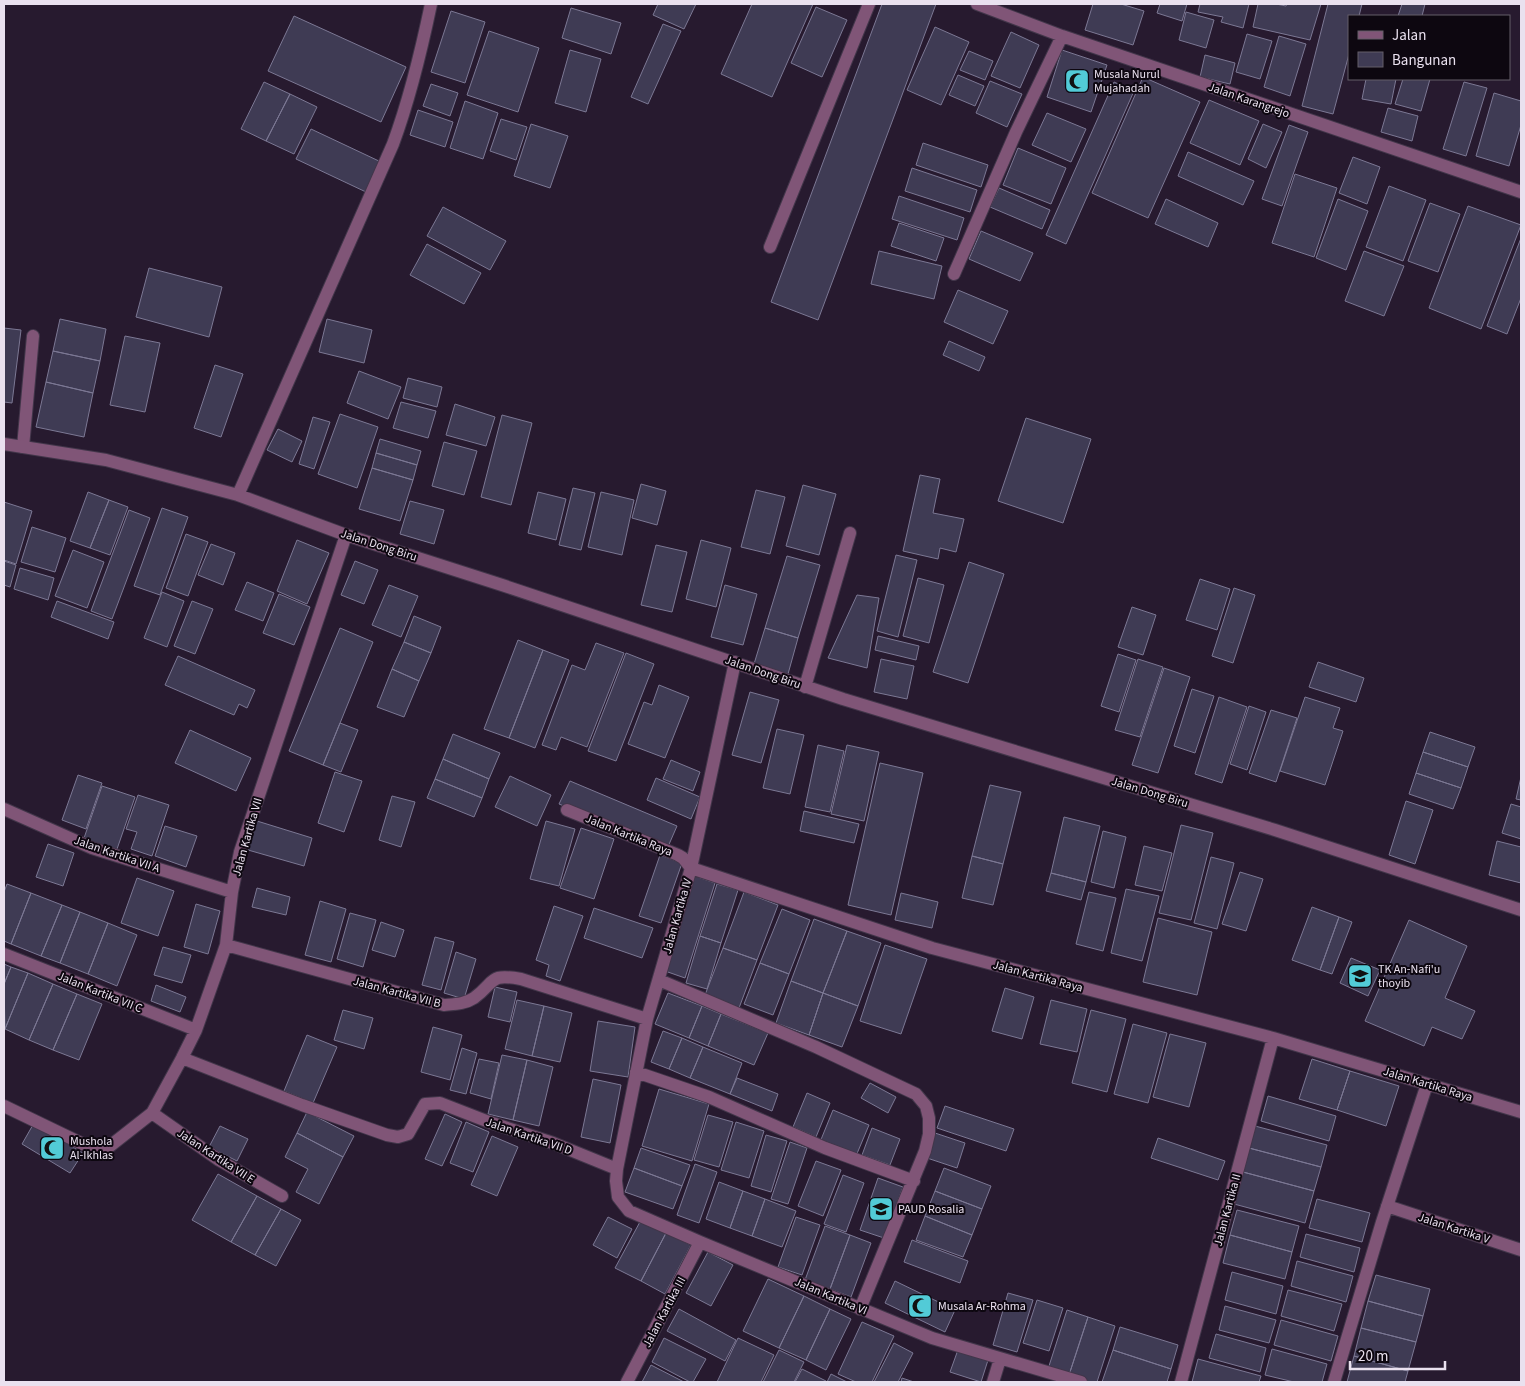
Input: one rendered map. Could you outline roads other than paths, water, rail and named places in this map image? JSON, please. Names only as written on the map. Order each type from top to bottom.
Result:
[{"type":"street","points":[[238,495],[393,144],[410,96],[430,4]]},
{"type":"street","points":[[770,247],[869,4]]},
{"type":"street","name":"Jalan Karangrejo","points":[[977,4],[1062,36],[1521,192]]},
{"type":"street","points":[[954,274],[1016,132],[1062,36]]},
{"type":"street","points":[[23,447],[33,336]]},
{"type":"street","name":"Jalan Dong Biru","points":[[4,444],[106,460],[238,495],[346,534],[805,686],[1275,830],[1521,910]]},
{"type":"street","points":[[805,686],[850,533]]},
{"type":"street","name":"Jalan Kartika VII","points":[[4,1106],[88,1146],[100,1147],[110,1146],[152,1113],[196,1030],[226,945],[232,892],[240,852],[346,534]]},
{"type":"street","name":"Jalan Kartika IV","points":[[617,1169],[647,1019],[691,868],[735,662]]},
{"type":"street","name":"Jalan Kartika VII A","points":[[4,809],[92,848],[232,892]]},
{"type":"street","name":"Jalan Kartika Raya","points":[[567,810],[678,855],[691,868],[932,948],[1273,1038],[1521,1112]]},
{"type":"street","name":"Jalan Kartika VII B","points":[[226,945],[444,1005],[461,1004],[474,998],[492,980],[504,976],[521,979],[647,1019]]},
{"type":"street","name":"Jalan Kartika VII C","points":[[4,954],[196,1030]]},
{"type":"street","points":[[659,980],[816,1047],[916,1094],[926,1106],[929,1118],[929,1134],[925,1151],[860,1308]]},
{"type":"street","name":"Jalan Kartika II","points":[[1181,1382],[1273,1038]]},
{"type":"street","name":"Jalan Kartika VII D","points":[[182,1058],[302,1105],[387,1135],[398,1137],[408,1134],[425,1104],[440,1103],[489,1122],[553,1143],[617,1169]]},
{"type":"street","points":[[636,1072],[710,1097],[825,1148],[914,1180]]},
{"type":"street","points":[[1334,1382],[1427,1084]]},
{"type":"street","name":"Jalan Kartika VII E","points":[[152,1113],[219,1160],[282,1196]]},
{"type":"street","name":"Jalan Kartika VI","points":[[617,1169],[618,1197],[629,1210],[700,1242],[932,1338],[1081,1382]]},
{"type":"street","name":"Jalan Kartika V","points":[[1388,1206],[1521,1250]]},
{"type":"street","name":"Jalan Kartika III","points":[[627,1382],[700,1242]]},
{"type":"street","points":[[992,1382],[1000,1358]]},
{"type":"place","name":"Musala Nurul Mujahadah","points":[[1077,81]]},
{"type":"place","name":"TK An-Nafi'u thoyib","points":[[1360,976]]},
{"type":"place","name":"Mushola Al-Ikhlas","points":[[52,1148]]},
{"type":"place","name":"PAUD Rosalia","points":[[881,1209]]},
{"type":"place","name":"Musala Ar-Rohma","points":[[920,1306]]}]
